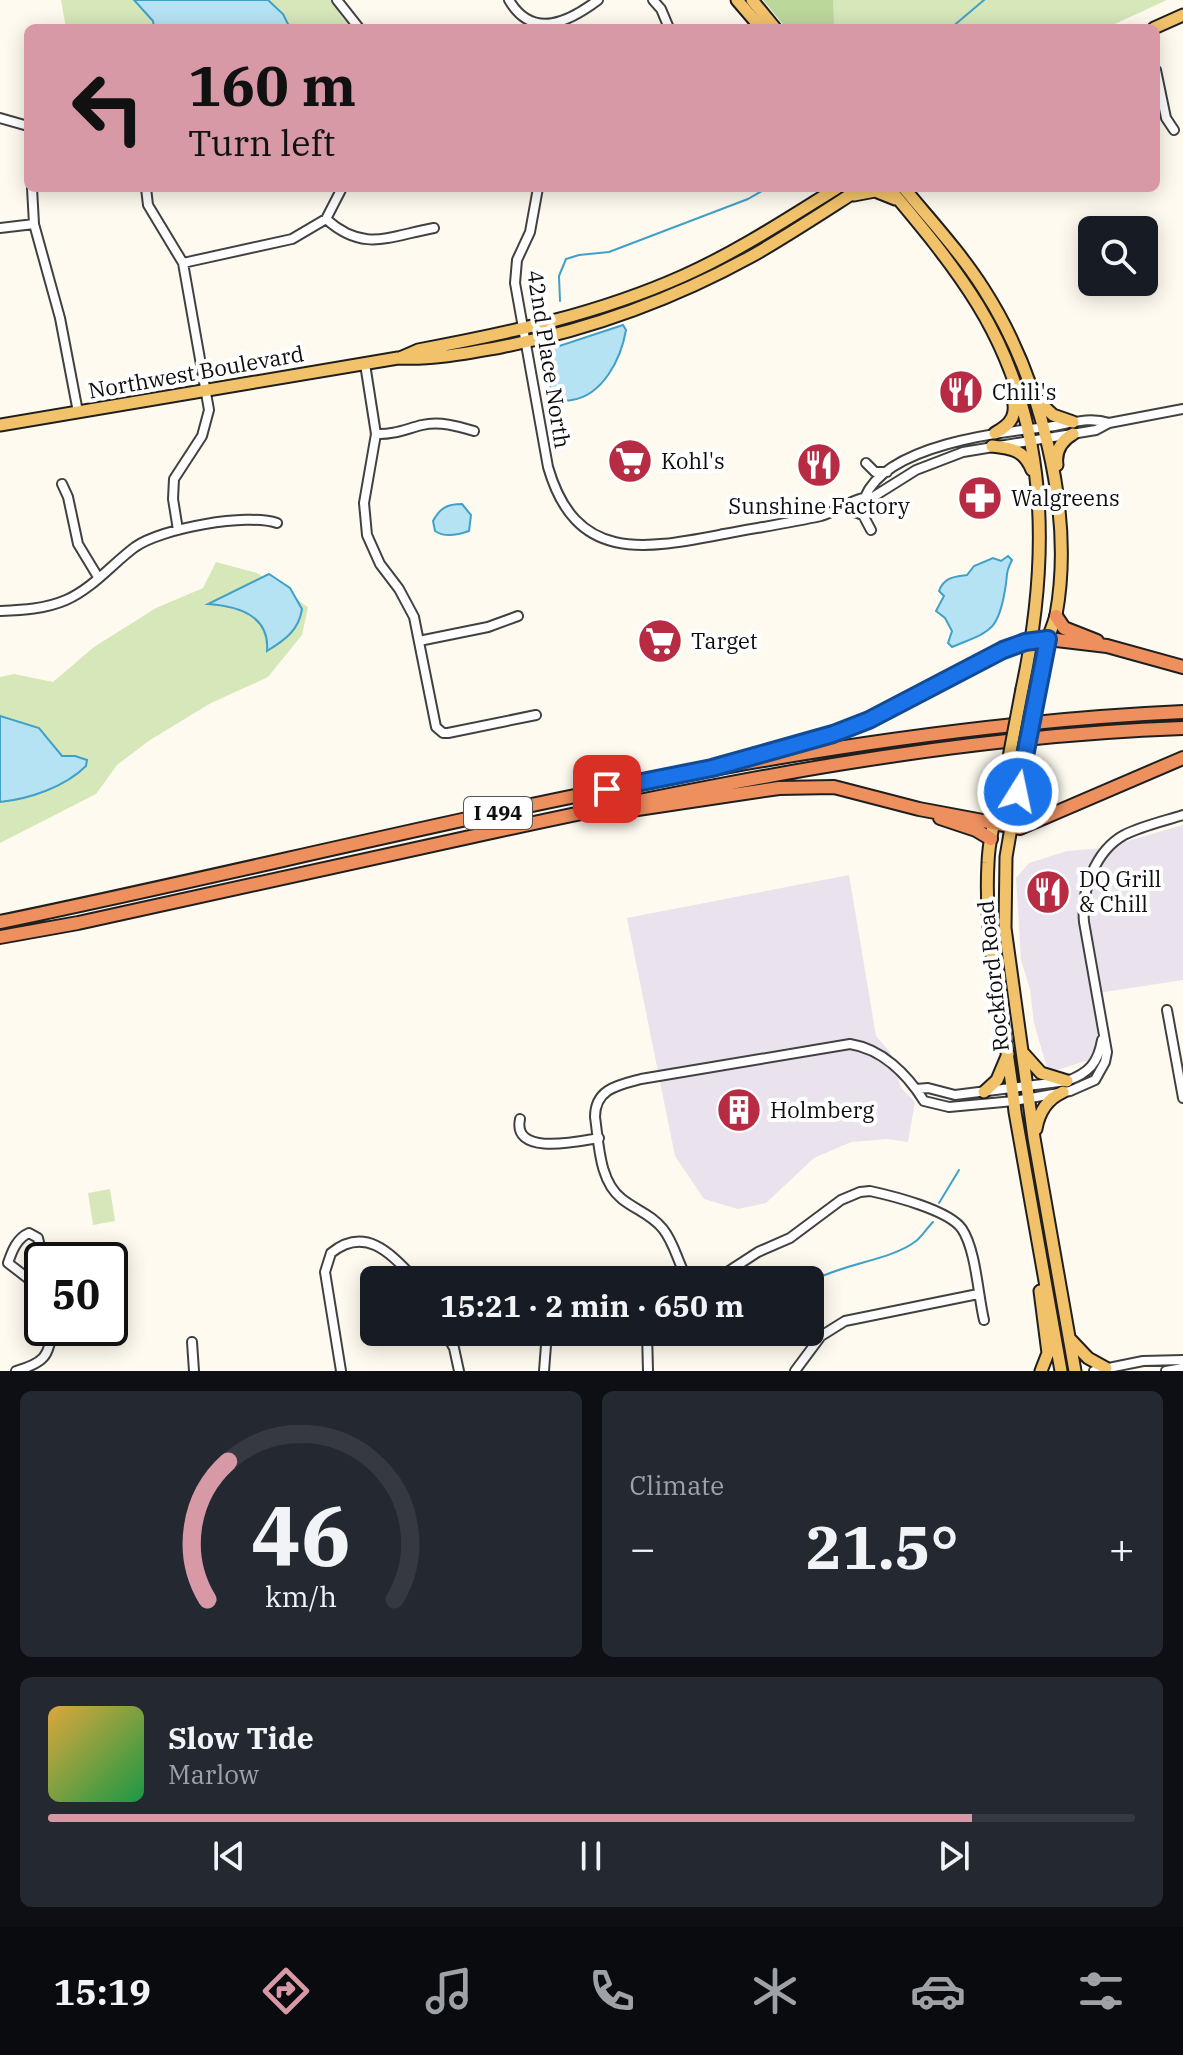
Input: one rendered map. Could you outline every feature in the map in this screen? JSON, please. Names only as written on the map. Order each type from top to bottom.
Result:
[{"type":"highway","points":[[1056,616],[1061,626],[1107,646],[1183,667]]},
{"type":"highway","points":[[712,768],[842,731],[1003,650],[1032,640],[1107,646]]},
{"type":"highway","name":"I 494","points":[[0,922],[712,768],[869,742],[1030,721],[1183,712]]},
{"type":"highway","name":"I 494","points":[[0,937],[78,923],[711,785],[833,763],[1050,737],[1183,728]]},
{"type":"highway","points":[[584,812],[600,814],[744,793],[814,787],[849,790],[919,809],[1020,828],[1183,758]]},
{"type":"highway","points":[[919,809],[976,830],[991,839]]},
{"type":"main road","points":[[737,0],[758,24]]},
{"type":"main road","points":[[752,0],[772,24]]},
{"type":"main road","points":[[1160,25],[1183,15]]},
{"type":"main road","points":[[878,192],[892,197],[906,209]]},
{"type":"main road","name":"Rockford Road","points":[[892,192],[965,285],[1007,363],[1030,434],[1038,492],[1040,567],[1032,640],[991,839],[987,905],[1042,1274],[1061,1371]]},
{"type":"main road","name":"Rockford Road","points":[[907,192],[965,261],[996,310],[1020,357],[1045,433],[1056,495],[1059,552],[1056,616],[1048,639],[1020,775],[1005,866],[1004,910],[1034,1138],[1075,1371]]},
{"type":"main road","points":[[916,192],[939,221],[941,232]]},
{"type":"main road","name":"Northwest Boulevard","points":[[0,425],[398,358],[418,350],[524,329],[603,307],[685,275],[842,193]]},
{"type":"main road","name":"Northwest Boulevard","points":[[398,358],[420,359],[526,342],[609,319],[676,293],[754,255],[842,193]]},
{"type":"main road","points":[[995,433],[1008,425],[1015,413],[1007,363]]},
{"type":"main road","points":[[1035,396],[1051,413],[1073,428],[1057,454],[1064,527],[1064,542],[1059,552]]},
{"type":"main road","points":[[992,446],[1022,453],[1031,467],[1038,492]]},
{"type":"main road","points":[[1021,1050],[1041,1073],[1065,1086],[1051,1097],[1044,1108],[1034,1138]]},
{"type":"main road","points":[[984,1092],[997,1080],[1008,1053]]},
{"type":"main road","points":[[1041,1371],[1048,1353],[1039,1295],[1042,1274]]},
{"type":"main road","points":[[1069,1338],[1100,1370]]},
{"type":"street","points":[[337,0],[356,24]]},
{"type":"street","points":[[509,0],[527,17],[544,24]]},
{"type":"street","points":[[551,24],[569,20],[598,0]]},
{"type":"street","points":[[653,0],[667,24]]},
{"type":"street","points":[[1160,89],[1166,118],[1174,130]]},
{"type":"street","points":[[0,118],[24,125]]},
{"type":"street","points":[[32,192],[34,224],[60,318],[78,412]]},
{"type":"street","points":[[146,192],[148,205],[183,263],[209,410],[206,429],[174,479],[173,499],[178,530]]},
{"type":"street","points":[[183,263],[292,239],[326,219],[340,192]]},
{"type":"street","name":"42nd Place North","points":[[537,192],[530,232],[514,272],[552,482],[565,507],[585,527],[622,545],[649,547],[797,521],[843,508]]},
{"type":"street","points":[[326,219],[340,232],[363,241],[434,228]]},
{"type":"street","points":[[0,228],[34,224]]},
{"type":"street","points":[[365,364],[376,434],[364,503],[367,535],[380,564],[408,603],[436,727],[448,733],[536,715]]},
{"type":"street","points":[[865,497],[870,484],[938,446],[995,433],[1045,433],[1073,428],[1096,419],[1109,423],[1183,409]]},
{"type":"street","points":[[376,434],[397,433],[441,423],[474,431]]},
{"type":"street","points":[[843,508],[865,497],[873,497],[916,470],[954,454],[1030,434]]},
{"type":"street","points":[[866,463],[875,472],[888,472]]},
{"type":"street","points":[[62,484],[68,497],[78,544],[98,577]]},
{"type":"street","points":[[843,508],[865,517],[871,530]]},
{"type":"street","points":[[0,611],[50,606],[79,593],[137,546],[160,535],[254,518],[277,523]]},
{"type":"street","points":[[419,641],[488,627],[518,616]]},
{"type":"street","points":[[682,1266],[660,1225],[613,1190],[604,1169],[595,1109],[601,1094],[616,1085],[641,1079],[850,1044],[882,1055],[924,1101],[949,1107],[1065,1086],[1087,1085],[1100,1073],[1107,1052],[1084,922],[1083,907],[1089,879],[1108,849],[1121,837],[1183,815]]},
{"type":"street","points":[[1167,1010],[1183,1098]]},
{"type":"street","points":[[916,1089],[928,1088],[955,1095],[984,1092],[1014,1095]]},
{"type":"street","points":[[520,1119],[518,1126],[522,1134],[540,1144],[559,1145],[599,1138]]},
{"type":"street","points":[[736,1266],[758,1252],[790,1238],[850,1195],[870,1191],[940,1213],[959,1224],[969,1246],[984,1320]]},
{"type":"street","points":[[24,1274],[8,1263],[12,1251],[29,1233],[39,1242]]},
{"type":"street","points":[[341,1371],[325,1272],[331,1253],[348,1242],[370,1242],[401,1266]]},
{"type":"street","points":[[795,1371],[811,1347],[832,1327],[845,1321],[978,1294]]},
{"type":"street","points":[[192,1342],[194,1371]]},
{"type":"street","points":[[16,1371],[38,1363],[46,1356],[50,1346]]},
{"type":"street","points":[[453,1346],[459,1371]]},
{"type":"street","points":[[544,1371],[546,1346]]},
{"type":"street","points":[[647,1346],[648,1371]]},
{"type":"street","points":[[1100,1370],[1143,1361],[1183,1360]]},
{"type":"street","points":[[1166,1371],[1183,1368]]},
{"type":"shaded area","points":[[1183,825],[1183,980],[1091,994],[1099,1036],[1089,1060],[1057,1070],[1047,1068],[1021,960],[1016,878],[1029,863],[1067,851],[1103,848]]},
{"type":"shaded area","points":[[849,875],[876,1036],[890,1052],[901,1088],[915,1102],[908,1142],[887,1139],[851,1142],[814,1158],[766,1203],[738,1209],[704,1199],[675,1156],[627,918]]},
{"type":"green space","points":[[61,0],[332,0],[348,24],[65,24]]},
{"type":"green space","points":[[763,0],[833,0],[834,24],[783,24]]},
{"type":"green space","points":[[767,0],[1167,0],[1115,24],[787,24]]},
{"type":"green space","points":[[216,562],[257,573],[308,607],[302,635],[268,677],[211,703],[150,740],[117,765],[96,794],[0,843],[0,677],[14,674],[53,682],[94,647],[156,608],[203,588]]},
{"type":"green space","points":[[110,1189],[115,1221],[93,1225],[88,1193]]},
{"type":"water","points":[[134,0],[268,0],[283,14],[288,24],[153,24]]},
{"type":"water","points":[[623,325],[626,330],[620,352],[601,383],[583,397],[565,401],[556,397],[545,363],[550,349]]},
{"type":"water","points":[[462,504],[471,515],[469,531],[447,535],[435,531],[433,521],[441,510]]},
{"type":"water","points":[[1008,556],[1012,560],[995,622],[984,633],[952,647],[948,643],[952,631],[945,618],[936,611],[944,596],[939,591],[941,586],[950,578],[967,575],[974,566],[993,558],[1001,561]]},
{"type":"water","points":[[269,574],[290,588],[302,609],[298,623],[290,634],[267,651],[263,629],[250,615],[230,607],[208,604]]},
{"type":"water","points":[[0,716],[39,728],[62,756],[87,760],[86,766],[46,791],[0,802]]},
{"type":"waterway","points":[[956,24],[984,0]]},
{"type":"waterway","points":[[560,301],[559,276],[566,259],[609,252],[760,192]]},
{"type":"waterway","points":[[939,1203],[959,1170]]},
{"type":"waterway","points":[[824,1275],[906,1247],[933,1222]]},
{"type":"place","name":"Chili's","points":[[961,392]]},
{"type":"place","name":"Kohl's","points":[[630,461]]},
{"type":"place","name":"Sunshine Factory","points":[[819,465]]},
{"type":"place","name":"Walgreens","points":[[980,498]]},
{"type":"place","name":"Target","points":[[660,641]]},
{"type":"place","name":"DQ Grill & Chill","points":[[1048,892]]},
{"type":"place","name":"Holmberg","points":[[739,1110]]},
{"type":"route","points":[[607,789],[712,768],[833,734],[869,720],[1003,650],[1032,640],[1048,639],[1018,792]]}]
